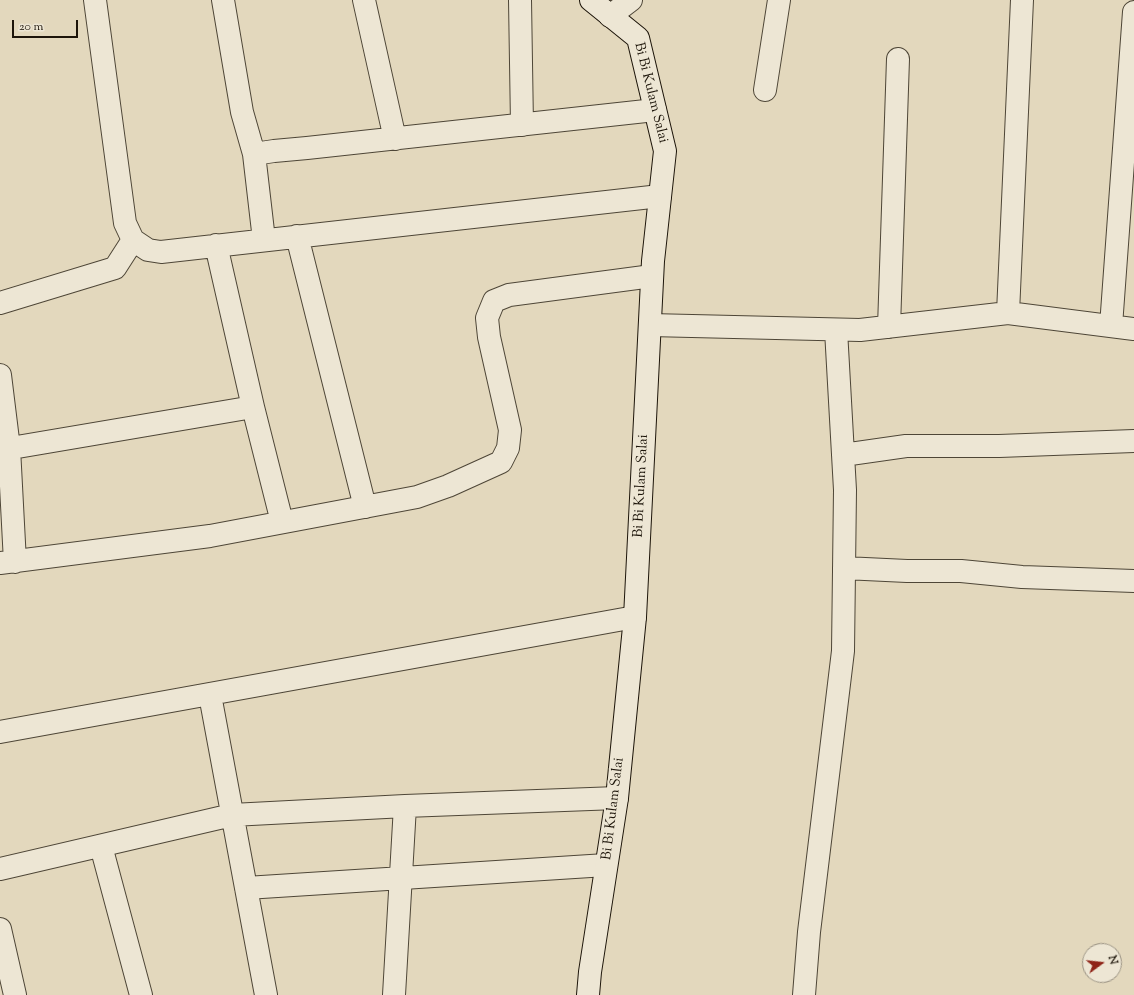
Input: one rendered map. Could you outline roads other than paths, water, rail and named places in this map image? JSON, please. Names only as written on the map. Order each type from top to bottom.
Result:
[{"type":"street","points":[[95,0],[125,223],[133,240],[148,250],[161,252],[660,196]]},
{"type":"street","points":[[223,0],[242,112],[254,154],[264,240]]},
{"type":"street","points":[[364,0],[395,139]]},
{"type":"street","points":[[520,0],[522,124]]},
{"type":"street","name":"Bi Bi Kulam Salai","points":[[588,995],[590,972],[617,798],[635,617],[652,276],[665,151],[638,38],[591,0]]},
{"type":"street","points":[[610,16],[631,0]]},
{"type":"street","points":[[765,90],[779,0]]},
{"type":"street","points":[[1008,314],[1022,0]]},
{"type":"street","points":[[1111,326],[1134,12]]},
{"type":"street","points":[[889,327],[898,59]]},
{"type":"street","points":[[254,154],[655,110]]},
{"type":"street","points":[[297,236],[365,507]]},
{"type":"street","points":[[0,303],[115,268],[133,240]]},
{"type":"street","points":[[216,245],[253,408],[282,522]]},
{"type":"street","points":[[0,375],[8,562],[210,536],[417,497],[448,486],[501,462],[508,448],[510,430],[489,337],[487,318],[494,302],[509,295],[652,276]]},
{"type":"street","points":[[650,325],[860,330],[1008,314],[1134,329]]},
{"type":"street","points":[[804,995],[809,932],[843,651],[845,490],[836,330]]},
{"type":"street","points":[[4,449],[253,408]]},
{"type":"street","points":[[843,455],[906,446],[1000,446],[1134,441]]},
{"type":"street","points":[[844,568],[907,571],[961,571],[1022,577],[1134,581]]},
{"type":"street","points":[[0,732],[635,617]]},
{"type":"street","points":[[210,695],[266,995]]},
{"type":"street","points":[[0,869],[232,815],[405,806],[617,798]]},
{"type":"street","points":[[394,995],[405,806]]},
{"type":"street","points":[[101,846],[141,995]]},
{"type":"street","points":[[246,888],[606,865]]},
{"type":"street","points":[[0,929],[15,995]]}]
